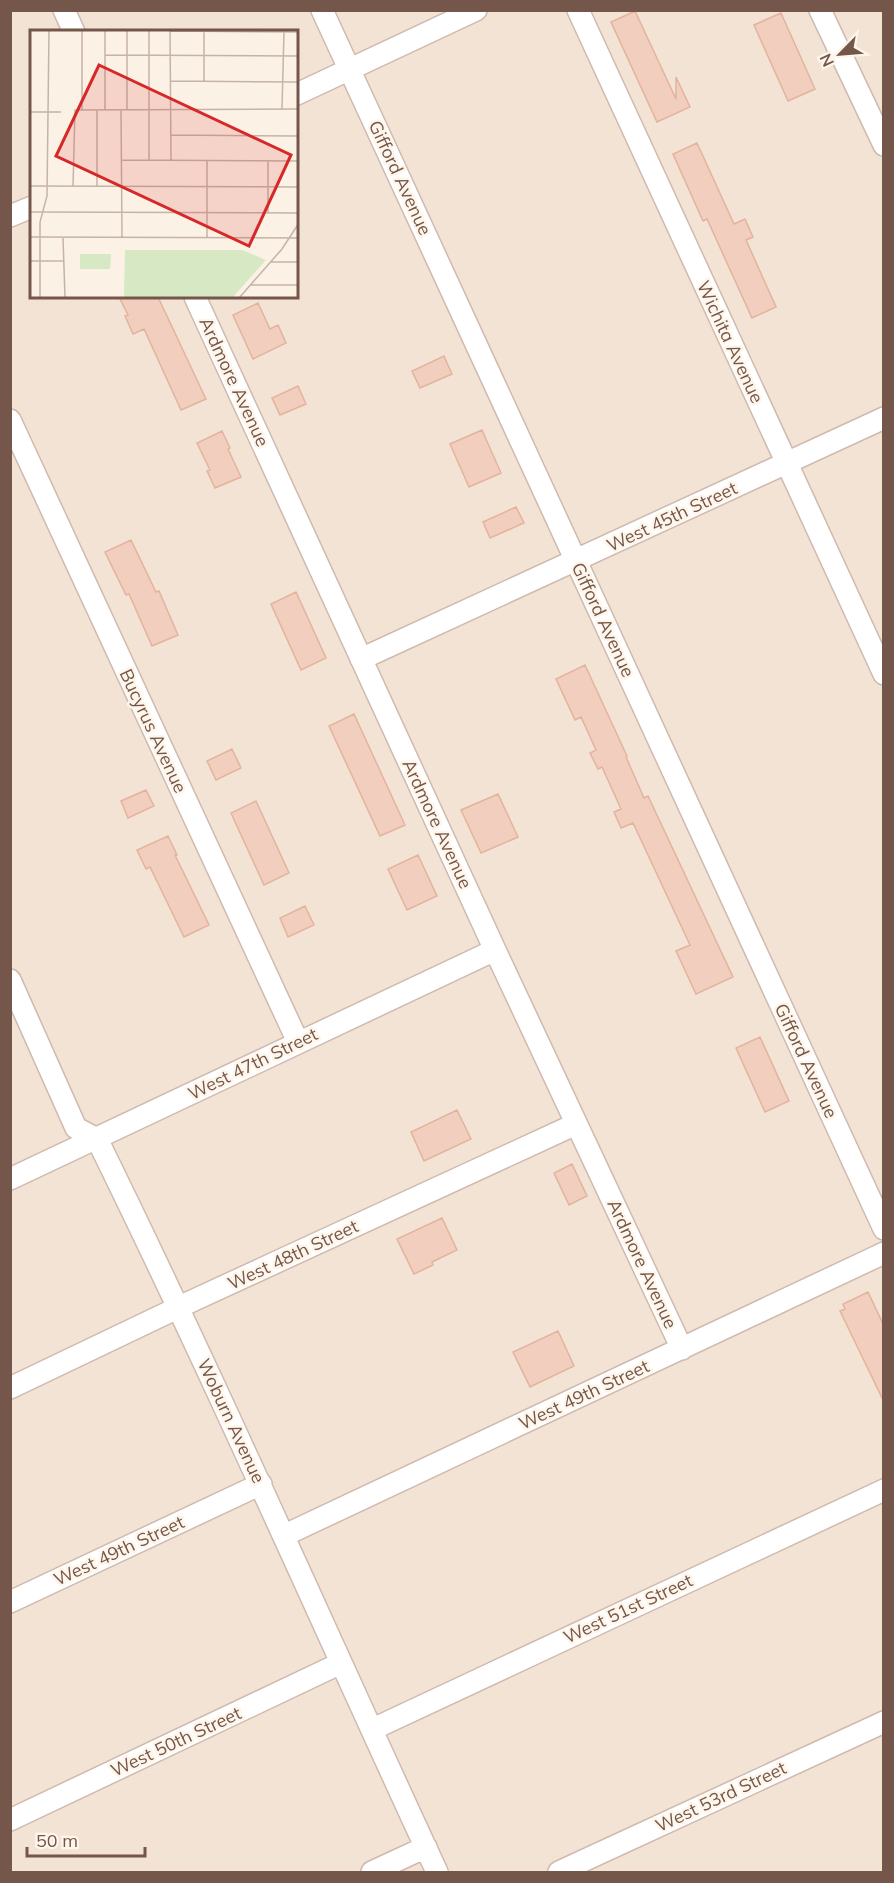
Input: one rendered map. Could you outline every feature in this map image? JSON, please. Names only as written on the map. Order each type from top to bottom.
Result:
[{"type":"street","points":[[64,10],[73,30]]},
{"type":"street","name":"Gifford Avenue","points":[[322,10],[884,1229]]},
{"type":"street","points":[[298,94],[476,10]]},
{"type":"street","name":"Wichita Avenue","points":[[578,10],[884,674]]},
{"type":"street","points":[[820,10],[884,145]]},
{"type":"street","points":[[10,216],[30,208]]},
{"type":"street","name":"Ardmore Avenue","points":[[195,298],[495,950],[682,1349]]},
{"type":"street","name":"West 45th Street","points":[[361,659],[884,418]]},
{"type":"street","name":"Bucyrus Avenue","points":[[10,420],[298,1042]]},
{"type":"street","name":"West 47th Street","points":[[10,1179],[495,950]]},
{"type":"street","name":"Woburn Avenue","points":[[10,980],[76,1128],[97,1139],[178,1308],[285,1536],[437,1872]]},
{"type":"street","name":"West 48th Street","points":[[10,1388],[576,1124]]},
{"type":"street","name":"West 49th Street","points":[[285,1536],[884,1253]]},
{"type":"street","name":"West 49th Street","points":[[10,1602],[261,1484]]},
{"type":"street","name":"West 51st Street","points":[[373,1729],[884,1490]]},
{"type":"street","name":"West 50th Street","points":[[10,1820],[341,1663]]},
{"type":"street","name":"West 53rd Street","points":[[559,1872],[884,1722]]},
{"type":"street","points":[[372,1872],[426,1847]]},
{"type":"shaded area","points":[[11,11],[883,11],[883,1872],[11,1872]]},
{"type":"building","points":[[635,11],[676,99],[676,77],[690,107],[657,122],[611,22]]},
{"type":"building","points":[[781,13],[815,89],[788,101],[754,25]]},
{"type":"building","points":[[697,143],[734,224],[745,219],[753,237],[746,240],[776,307],[752,318],[707,219],[703,221],[673,154]]},
{"type":"building","points":[[120,298],[158,298],[206,399],[181,410],[144,329],[133,334],[125,316],[128,315]]},
{"type":"building","points":[[258,303],[270,329],[278,325],[286,343],[253,359],[233,315]]},
{"type":"building","points":[[444,356],[452,374],[420,388],[412,371]]},
{"type":"building","points":[[298,386],[306,404],[280,415],[272,398]]},
{"type":"building","points":[[482,430],[501,473],[469,487],[450,444]]},
{"type":"building","points":[[222,431],[241,477],[215,488],[207,471],[210,470],[197,443]]},
{"type":"building","points":[[516,507],[524,523],[490,538],[483,522]]},
{"type":"building","points":[[131,540],[156,592],[159,591],[178,635],[152,646],[129,594],[126,595],[105,552]]},
{"type":"building","points":[[296,592],[326,658],[301,670],[271,604]]},
{"type":"building","points":[[585,665],[644,798],[648,796],[733,977],[696,994],[676,951],[690,945],[633,823],[621,828],[614,812],[621,809],[602,767],[598,769],[590,753],[596,750],[581,717],[575,720],[556,679]]},
{"type":"building","points":[[354,714],[405,825],[380,836],[329,726]]},
{"type":"building","points":[[232,749],[241,768],[216,780],[207,761]]},
{"type":"building","points":[[146,790],[154,806],[128,818],[121,801]]},
{"type":"building","points":[[498,794],[518,837],[481,853],[461,810]]},
{"type":"building","points":[[256,801],[289,873],[264,885],[231,813]]},
{"type":"building","points":[[168,836],[209,925],[184,937],[150,867],[146,869],[137,850]]},
{"type":"building","points":[[418,855],[437,896],[407,910],[388,869]]},
{"type":"building","points":[[305,906],[314,925],[288,937],[280,918]]},
{"type":"building","points":[[760,1037],[789,1101],[765,1112],[736,1048]]},
{"type":"building","points":[[457,1110],[471,1139],[424,1161],[411,1132]]},
{"type":"building","points":[[572,1164],[587,1196],[569,1205],[554,1173]]},
{"type":"building","points":[[442,1218],[457,1250],[414,1274],[397,1239]]},
{"type":"building","points":[[868,1292],[884,1326],[884,1402],[840,1311],[845,1309],[843,1304]]},
{"type":"building","points":[[558,1331],[574,1366],[530,1387],[513,1352]]}]
